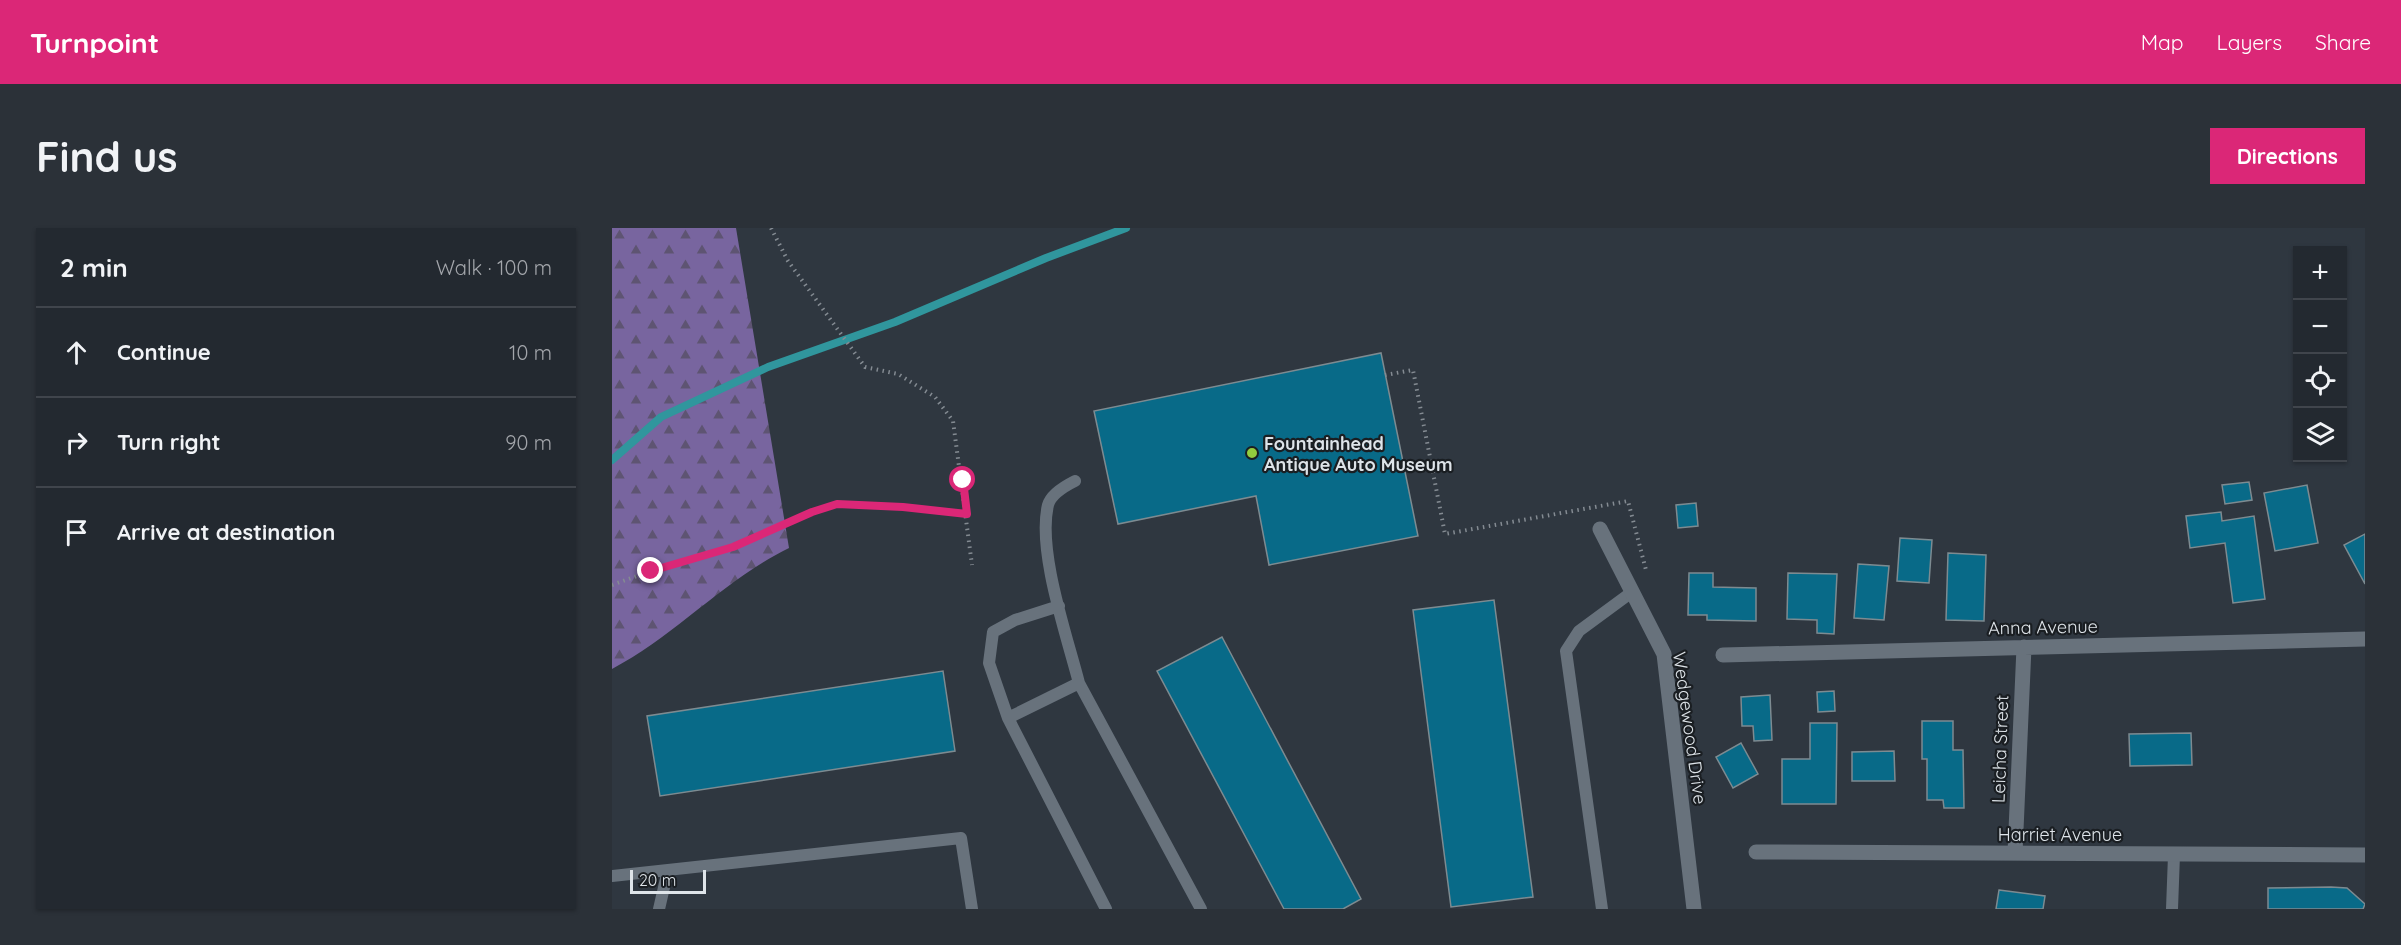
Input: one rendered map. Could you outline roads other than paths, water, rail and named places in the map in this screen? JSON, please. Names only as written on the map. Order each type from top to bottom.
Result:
[{"type":"street","name":"Wedgewood Drive","points":[[1600,529],[1664,654],[1694,909]]},
{"type":"street","name":"Anna Avenue","points":[[1723,655],[2365,639]]},
{"type":"street","name":"Leicha Street","points":[[2015,853],[2024,647]]},
{"type":"street","name":"Harriet Avenue","points":[[1755,852],[2365,855]]},
{"type":"lane","points":[[1075,481],[1062,487],[1048,503],[1046,552],[1079,683],[1202,909]]},
{"type":"lane","points":[[1602,909],[1566,651],[1579,631],[1632,592]]},
{"type":"lane","points":[[1059,606],[1015,620],[993,632],[989,663],[1008,718],[1106,909]]},
{"type":"lane","points":[[1008,718],[1079,683]]},
{"type":"lane","points":[[612,876],[961,838],[972,909]]},
{"type":"lane","points":[[2172,909],[2174,855]]},
{"type":"lane","points":[[659,909],[668,870]]},
{"type":"waterway","points":[[612,460],[661,417],[768,367],[895,322],[1046,258],[1126,228]]},
{"type":"place","name":"Fountainhead Antique Auto Museum","points":[[1252,453]]}]
